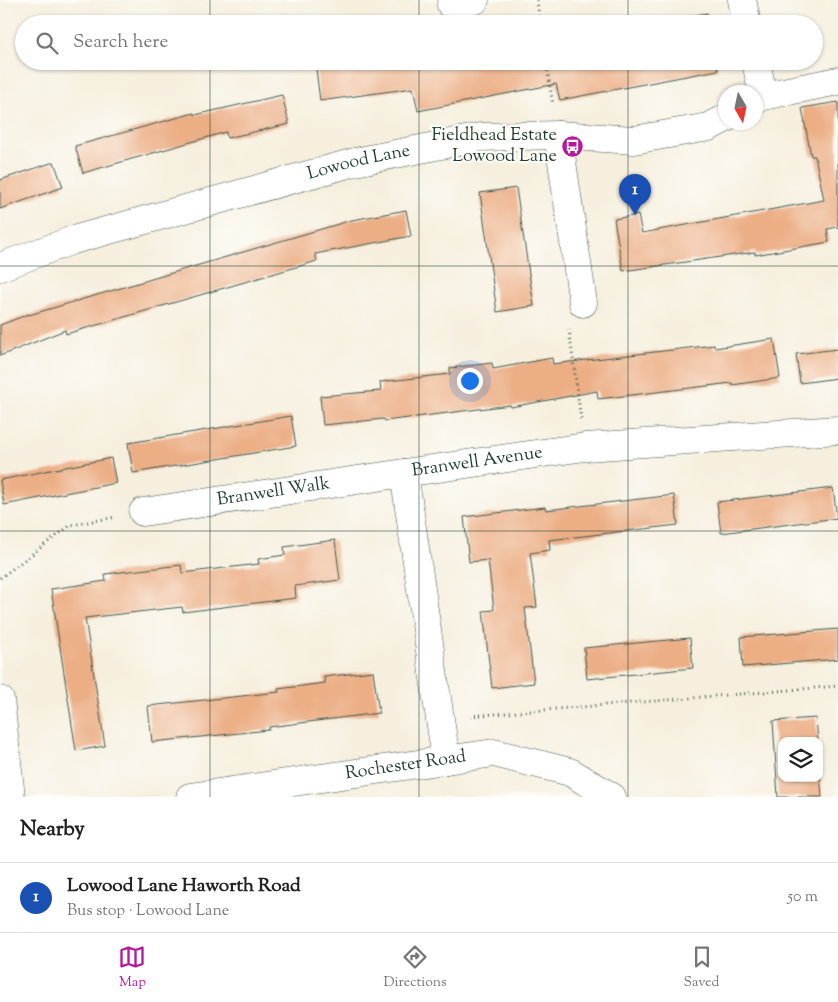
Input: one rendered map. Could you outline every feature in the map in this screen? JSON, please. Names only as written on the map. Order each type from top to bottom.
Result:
[{"type":"street","points":[[742,0],[746,15]]},
{"type":"street","points":[[757,70],[758,85]]},
{"type":"street","points":[[763,97],[838,81]]},
{"type":"street","name":"Lowood Lane","points":[[0,267],[74,240],[355,162],[482,137],[558,135],[634,140],[709,127],[718,122]]},
{"type":"street","points":[[558,135],[583,303]]},
{"type":"street","name":"Branwell Avenue","points":[[446,760],[404,473],[585,447],[838,430]]},
{"type":"street","name":"Branwell Walk","points":[[143,512],[404,473]]},
{"type":"street","points":[[0,700],[11,797]]},
{"type":"street","name":"Rochester Road","points":[[190,797],[266,792],[494,753],[570,772],[612,797]]},
{"type":"path","points":[[537,0],[539,15]]},
{"type":"path","points":[[547,70],[558,135]]},
{"type":"path","points":[[583,303],[569,326],[585,447]]},
{"type":"path","points":[[0,578],[71,525],[143,512]]},
{"type":"path","points":[[440,718],[838,686]]},
{"type":"building","points":[[316,70],[718,70],[560,100],[556,84],[418,111],[413,88],[320,101]]},
{"type":"building","points":[[282,95],[289,124],[227,138],[226,132],[83,173],[75,146],[194,113],[195,115]]},
{"type":"building","points":[[838,102],[838,227],[827,229],[829,242],[755,255],[755,252],[623,271],[614,219],[638,215],[642,233],[824,200],[815,156],[811,156],[802,108]]},
{"type":"building","points":[[54,162],[63,187],[0,209],[0,180]]},
{"type":"building","points":[[516,188],[534,306],[497,312],[480,193]]},
{"type":"building","points":[[406,210],[411,236],[315,254],[317,261],[66,334],[65,330],[0,356],[0,325],[29,314],[352,220]]},
{"type":"building","points":[[774,339],[780,378],[598,399],[597,391],[511,407],[510,405],[385,421],[384,419],[323,425],[320,396],[381,391],[380,382],[450,374],[450,368],[492,363],[493,369],[552,358],[553,364],[714,345],[715,348]]},
{"type":"building","points":[[838,349],[838,378],[800,383],[796,354]]},
{"type":"building","points":[[291,416],[296,446],[133,473],[128,443]]},
{"type":"building","points":[[111,458],[116,483],[4,505],[0,480]]},
{"type":"building","points":[[833,488],[837,518],[721,533],[717,502]]},
{"type":"building","points":[[674,495],[678,525],[549,540],[550,550],[530,553],[537,607],[525,608],[534,683],[492,688],[483,611],[494,610],[488,560],[469,562],[464,517],[545,507],[546,510]]},
{"type":"building","points":[[335,540],[340,580],[295,586],[296,598],[183,612],[182,607],[85,618],[105,746],[76,751],[51,589],[106,581],[105,574],[181,565],[182,573],[259,564],[258,559],[285,555],[284,547]]},
{"type":"building","points":[[838,629],[838,659],[743,667],[741,637]]},
{"type":"building","points":[[690,638],[693,668],[587,679],[584,648]]},
{"type":"building","points":[[373,671],[379,713],[269,727],[269,730],[152,742],[148,706],[279,692],[278,689],[325,683],[324,677]]},
{"type":"building","points":[[816,718],[818,737],[778,737],[778,782],[821,782],[822,797],[778,797],[773,721]]},
{"type":"place","name":"Fieldhead Estate Lowood Lane","points":[[573,146]]},
{"type":"place","name":"Lowood Lane Haworth Road","points":[[635,215]]}]
